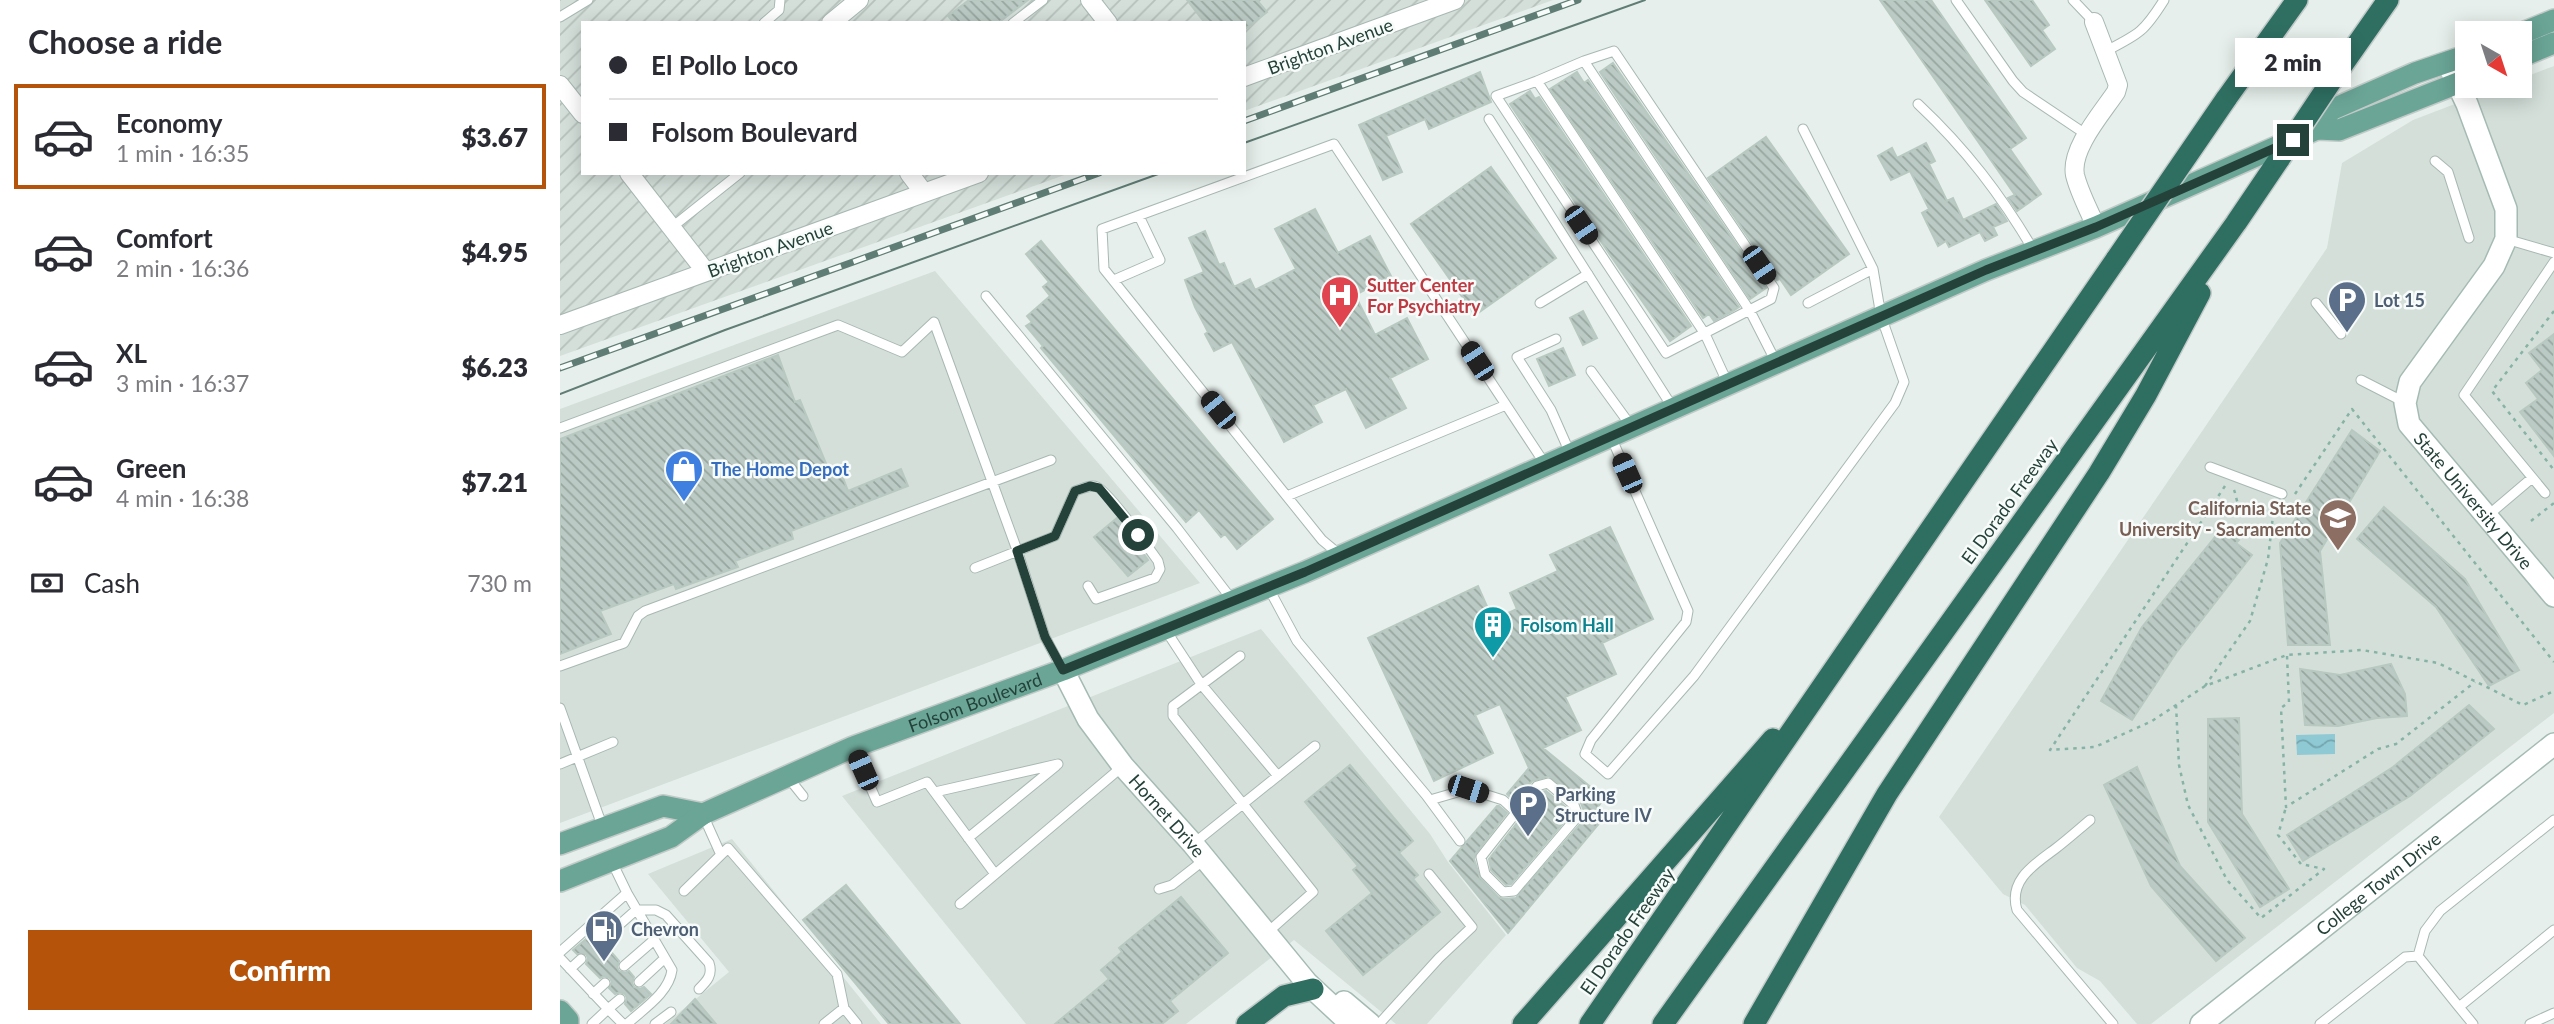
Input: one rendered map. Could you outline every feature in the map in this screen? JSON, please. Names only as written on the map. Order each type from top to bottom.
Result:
[{"type":"highway","name":"El Dorado Freeway","points":[[1590,1024],[2297,0]]},
{"type":"highway","name":"El Dorado Freeway","points":[[1663,1024],[2236,223],[2388,0]]},
{"type":"highway","points":[[1754,1024],[1887,794],[2099,473],[2146,395],[2236,223]]},
{"type":"highway","points":[[1523,1024],[1836,666]]},
{"type":"highway","points":[[1247,1024],[1283,996],[1313,989]]},
{"type":"main road","points":[[2532,29],[2554,20]]},
{"type":"main road","points":[[2532,52],[2554,43]]},
{"type":"main road","name":"Folsom Boulevard","points":[[2317,130],[2331,110],[2455,60]]},
{"type":"main road","name":"Folsom Boulevard","points":[[560,881],[671,837],[703,814],[786,775],[1234,602],[1881,316],[2096,227],[2317,130],[2339,130],[2455,84]]},
{"type":"main road","points":[[560,844],[663,806],[703,814]]},
{"type":"main road","points":[[560,1011],[568,1024]]},
{"type":"street","points":[[833,21],[859,0]]},
{"type":"street","points":[[1090,0],[1105,21]]},
{"type":"street","name":"Brighton Avenue","points":[[1246,76],[1455,0]]},
{"type":"street","points":[[2094,22],[2116,77],[2116,92],[2078,149],[2075,161],[2075,174],[2096,227]]},
{"type":"street","points":[[560,85],[581,111]]},
{"type":"street","points":[[2405,403],[2410,382],[2494,266],[2506,239],[2507,209],[2468,98]]},
{"type":"street","points":[[631,175],[706,272]]},
{"type":"street","points":[[910,175],[924,193]]},
{"type":"street","name":"Brighton Avenue","points":[[560,325],[974,175]]},
{"type":"street","name":"State University Drive","points":[[2405,403],[2409,424],[2554,596]]},
{"type":"street","name":"Hornet Drive","points":[[1063,670],[1088,719],[1123,766],[1200,851],[1313,989],[1352,1024]]},
{"type":"street","name":"College Town Drive","points":[[2201,1024],[2554,744]]},
{"type":"street","points":[[2516,774],[2554,763]]},
{"type":"street","name":"Hornet Drive","points":[[1286,954],[1370,1024]]},
{"type":"lane","points":[[560,17],[589,0]]},
{"type":"lane","points":[[766,21],[779,10],[780,0]]},
{"type":"lane","points":[[1016,21],[1043,0]]},
{"type":"lane","points":[[1956,0],[2023,92],[2087,135]]},
{"type":"lane","points":[[2073,0],[2094,22]]},
{"type":"lane","points":[[2106,51],[2148,26],[2164,0]]},
{"type":"lane","points":[[1614,51],[1774,288],[1771,299],[1665,353],[1496,96],[1584,61],[1614,51]]},
{"type":"lane","points":[[1584,61],[1750,311],[1776,362]]},
{"type":"lane","points":[[1537,81],[1705,334],[1728,384]]},
{"type":"lane","points":[[1918,104],[1940,124],[1986,176],[2034,251]]},
{"type":"lane","points":[[1489,119],[1673,408]]},
{"type":"lane","points":[[1611,435],[1688,611],[1686,622],[1591,740],[1586,754],[1608,774],[1694,676],[1895,403],[1904,382],[1881,316],[1873,269],[1803,129]]},
{"type":"lane","points":[[1342,556],[1322,540],[1104,269],[1102,229],[1334,144],[1545,464]]},
{"type":"lane","points":[[2435,161],[2448,172],[2469,239]]},
{"type":"lane","points":[[671,228],[737,175]]},
{"type":"lane","points":[[1114,280],[1160,260],[1139,216]]},
{"type":"lane","points":[[2506,239],[2554,253]]},
{"type":"lane","points":[[2545,493],[2464,395],[2554,262]]},
{"type":"lane","points":[[1808,303],[1873,269]]},
{"type":"lane","points":[[1540,303],[1588,274]]},
{"type":"lane","points":[[986,296],[1234,602]]},
{"type":"lane","points":[[2316,303],[2341,334]]},
{"type":"lane","points":[[560,428],[838,325],[902,352],[934,322],[1017,551],[1045,637],[1063,670]]},
{"type":"lane","points":[[1556,339],[1517,357],[1551,410],[1570,453]]},
{"type":"lane","points":[[1591,371],[1631,426]]},
{"type":"lane","points":[[2361,380],[2405,403]]},
{"type":"lane","points":[[1287,496],[1506,405]]},
{"type":"lane","points":[[560,666],[624,643],[638,616],[645,611],[1051,460]]},
{"type":"lane","points":[[2210,467],[2282,494]]},
{"type":"lane","points":[[2486,517],[2532,478]]},
{"type":"lane","points":[[975,568],[1055,536],[1075,491],[1090,486],[1099,488],[1150,550],[1160,569],[1155,578],[1096,599],[1088,586]]},
{"type":"lane","points":[[1268,587],[1297,641],[1430,800],[1460,841]]},
{"type":"lane","points":[[1165,629],[1201,684],[1278,776]]},
{"type":"lane","points":[[1240,656],[1173,706],[1173,716],[1313,892],[1268,932]]},
{"type":"lane","points":[[560,708],[603,828]]},
{"type":"lane","points":[[560,764],[613,742]]},
{"type":"lane","points":[[1159,889],[1172,885],[1243,804],[1315,746]]},
{"type":"lane","points":[[853,747],[877,802],[927,782],[995,874]]},
{"type":"lane","points":[[934,792],[1058,764],[968,838]]},
{"type":"lane","points":[[960,904],[1123,766]]},
{"type":"lane","points":[[786,775],[803,796]]},
{"type":"lane","points":[[1548,783],[1574,805],[1578,816],[1514,891],[1503,892],[1485,874],[1481,857],[1516,812],[1537,786],[1548,783]]},
{"type":"lane","points":[[1430,800],[1468,789],[1503,800],[1516,812]]},
{"type":"lane","points":[[703,814],[721,855]]},
{"type":"lane","points":[[2090,820],[2026,871],[2016,889],[2015,902],[2017,910],[2113,1024]]},
{"type":"lane","points":[[2418,956],[2425,931],[2440,911],[2554,820]]},
{"type":"lane","points":[[684,891],[729,848],[837,974],[844,1008],[857,1024]]},
{"type":"lane","points":[[560,958],[625,1024],[663,991],[670,980],[672,970],[636,910],[612,862]]},
{"type":"lane","points":[[1379,1024],[1440,958],[1472,928],[1429,874]]},
{"type":"lane","points":[[560,952],[627,893]]},
{"type":"lane","points":[[601,941],[636,910],[656,910],[666,915],[709,963],[712,971],[710,977],[699,989]]},
{"type":"lane","points":[[2459,1007],[2554,930]]},
{"type":"lane","points":[[624,966],[654,940]]},
{"type":"lane","points":[[2418,956],[2473,1024]]},
{"type":"lane","points":[[2320,1024],[2405,957],[2418,956]]},
{"type":"lane","points":[[639,982],[665,958]]},
{"type":"lane","points":[[570,968],[581,959]]},
{"type":"lane","points":[[593,994],[605,983]]},
{"type":"lane","points":[[592,1024],[620,999]]},
{"type":"lane","points":[[824,1024],[844,1008]]},
{"type":"lane","points":[[655,1024],[671,1012]]},
{"type":"lane","points":[[2530,1024],[2554,1013]]},
{"type":"path","points":[[2554,311],[2492,391],[2554,470]]},
{"type":"path","points":[[2296,494],[2352,409],[2554,662]]},
{"type":"path","points":[[2205,686],[2250,621],[2267,559],[2274,507],[2259,513],[2242,508],[2237,503],[2236,490],[2226,485],[2050,750],[2095,747],[2152,721],[2205,686],[2287,655],[2362,650],[2438,663],[2523,705],[2554,691]]},
{"type":"path","points":[[2531,522],[2554,503]]},
{"type":"path","points":[[2176,705],[2179,765],[2188,805],[2227,880],[2261,918],[2324,869],[2301,864],[2278,835],[2286,807],[2281,708],[2289,702],[2287,655]]},
{"type":"path","points":[[2286,807],[2378,749],[2396,744],[2475,681]]},
{"type":"shaded area","points":[[560,0],[1553,0],[1246,110],[1246,21],[581,21],[581,175],[1064,175],[560,356]]},
{"type":"shaded area","name":"California State University - Sacramento","points":[[2554,66],[2554,713],[2151,1024],[2137,1024],[2100,981],[2077,968],[2025,905],[2003,894],[1939,817],[2327,248],[2342,163],[2413,120],[2471,98],[2532,98],[2532,74]]},
{"type":"shaded area","points":[[935,271],[1200,583],[560,823],[560,409]]},
{"type":"shaded area","points":[[1261,629],[1430,834],[1448,862],[1506,935],[1427,1024],[1396,1024],[1294,940],[1186,1024],[1026,1024],[842,796]]},
{"type":"shaded area","points":[[732,839],[881,1024],[665,1024],[729,972],[648,874]]},
{"type":"water","points":[[2335,734],[2335,754],[2297,755],[2296,735]]},
{"type":"building","points":[[969,0],[1028,0],[1001,21],[952,21],[948,16]]},
{"type":"building","points":[[1187,0],[1257,0],[1267,12],[1246,28],[1246,21],[1203,21]]},
{"type":"building","points":[[1880,0],[1931,0],[2026,138],[2010,149],[2041,194],[2017,211],[2008,198],[2015,195]]},
{"type":"building","points":[[1985,0],[2032,0],[2049,25],[2042,30],[2055,49],[2031,66]]},
{"type":"building","points":[[1613,63],[1766,288],[1750,299],[1600,72]]},
{"type":"building","points":[[1480,72],[1491,102],[1429,129],[1425,119],[1386,136],[1402,172],[1383,180],[1359,125]]},
{"type":"building","points":[[1577,72],[1584,83],[1588,80],[1739,307],[1714,321],[1709,314],[1703,318],[1550,89]]},
{"type":"building","points":[[1530,91],[1535,99],[1539,97],[1691,326],[1670,341],[1510,104]]},
{"type":"building","points":[[1766,137],[1849,254],[1791,295],[1780,279],[1777,280],[1708,178]]},
{"type":"building","points":[[1926,143],[1935,161],[1929,164],[1947,201],[1953,198],[1963,220],[1996,204],[2007,221],[1993,227],[1997,235],[1985,241],[1980,232],[1949,247],[1946,241],[1938,246],[1922,213],[1929,209],[1910,171],[1891,180],[1878,156],[1892,148],[1897,158]]},
{"type":"building","points":[[1491,167],[1556,258],[1475,315],[1411,224]]},
{"type":"building","points":[[1315,209],[1338,253],[1370,236],[1391,276],[1355,295],[1375,335],[1407,318],[1428,359],[1390,378],[1406,408],[1366,428],[1346,389],[1313,405],[1322,422],[1284,442],[1232,342],[1214,351],[1205,334],[1208,332],[1185,280],[1204,272],[1189,238],[1205,231],[1219,265],[1224,263],[1234,287],[1250,279],[1255,290],[1296,269],[1275,229]]},
{"type":"building","points":[[1041,241],[1273,519],[1237,549],[1225,534],[1221,537],[1199,510],[1186,522],[1041,348],[1043,346],[1026,326],[1032,322],[1027,316],[1050,296],[1043,287],[1049,282],[1026,254]]},
{"type":"building","points":[[1583,311],[1597,338],[1583,345],[1570,318]]},
{"type":"building","points":[[2554,334],[2554,456],[2520,412],[2538,399],[2526,383],[2542,370],[2529,353]]},
{"type":"building","points":[[1563,348],[1575,375],[1549,386],[1537,359]]},
{"type":"building","name":"The Home Depot","points":[[778,355],[795,402],[800,400],[829,471],[839,467],[848,491],[901,469],[908,486],[791,531],[793,539],[735,561],[738,567],[676,589],[674,584],[600,611],[611,634],[560,654],[560,439]]},
{"type":"building","points":[[2352,430],[2380,451],[2320,551],[2330,645],[2288,645],[2280,543]]},
{"type":"building","points":[[2384,507],[2465,579],[2519,670],[2489,686],[2436,607],[2357,539]]},
{"type":"building","points":[[1117,518],[1148,560],[1128,576],[1094,537]]},
{"type":"building","points":[[2224,526],[2239,540],[2236,543],[2252,555],[2176,653],[2132,720],[2101,701],[2142,627]]},
{"type":"building","name":"Folsom Hall","points":[[1610,527],[1653,619],[1602,643],[1616,674],[1565,697],[1581,730],[1543,748],[1604,798],[1598,807],[1606,815],[1508,933],[1450,861],[1499,806],[1507,813],[1474,859],[1480,878],[1498,897],[1516,898],[1583,821],[1585,814],[1581,803],[1549,776],[1532,781],[1515,802],[1507,794],[1529,768],[1500,704],[1475,715],[1493,753],[1434,781],[1368,638],[1478,586],[1493,620],[1517,609],[1510,593],[1558,571],[1550,555]]},
{"type":"building","points":[[2391,664],[2405,694],[2407,716],[2377,718],[2338,726],[2305,725],[2300,669],[2340,675]]},
{"type":"building","points":[[2469,705],[2494,729],[2410,796],[2303,861],[2287,835],[2393,767]]},
{"type":"building","points":[[2239,718],[2242,814],[2289,889],[2260,907],[2208,822],[2208,719]]},
{"type":"building","points":[[1350,765],[1413,841],[1399,853],[1418,875],[1413,879],[1440,912],[1363,975],[1326,931],[1372,893],[1353,870],[1358,866],[1305,802]]},
{"type":"building","points":[[2137,767],[2180,866],[2245,938],[2216,961],[2151,886],[2104,785]]},
{"type":"building","points":[[1546,791],[1568,809],[1570,815],[1511,884],[1506,885],[1491,870],[1489,859],[1541,792]]},
{"type":"building","points":[[846,885],[960,1024],[889,1024],[803,920]]},
{"type":"building","points":[[1181,897],[1228,953],[1170,1001],[1178,1011],[1162,1024],[1055,1024],[1109,979],[1101,970],[1122,952],[1119,948]]},
{"type":"building","points":[[593,933],[596,936],[596,946],[606,946],[619,961],[619,971],[629,971],[634,977],[634,987],[644,987],[651,994],[631,1011],[625,1004],[625,994],[615,994],[609,988],[612,982],[610,978],[600,978],[586,964],[586,954],[577,954],[573,950]]},
{"type":"building","points":[[695,999],[716,1024],[671,1024]]},
{"type":"tram line","points":[[1246,142],[1645,0]]},
{"type":"tram line","points":[[560,394],[725,330],[1155,175]]},
{"type":"railway","points":[[1246,120],[1578,0]]},
{"type":"railway","points":[[560,368],[1093,175]]},
{"type":"place","name":"Sutter Center For Psychiatry","points":[[1340,329]]},
{"type":"place","name":"Lot 15","points":[[2347,334]]},
{"type":"place","name":"The Home Depot","points":[[684,503]]},
{"type":"place","name":"California State University - Sacramento","points":[[2338,552]]},
{"type":"place","name":"Folsom Hall","points":[[1493,659]]},
{"type":"place","name":"Parking Structure IV","points":[[1528,838]]},
{"type":"place","name":"Chevron","points":[[604,963]]},
{"type":"route","points":[[1138,535],[1099,488],[1090,486],[1075,491],[1055,536],[1017,551],[1045,637],[1063,670],[1305,572],[1986,270],[2096,227],[2293,140]]}]
